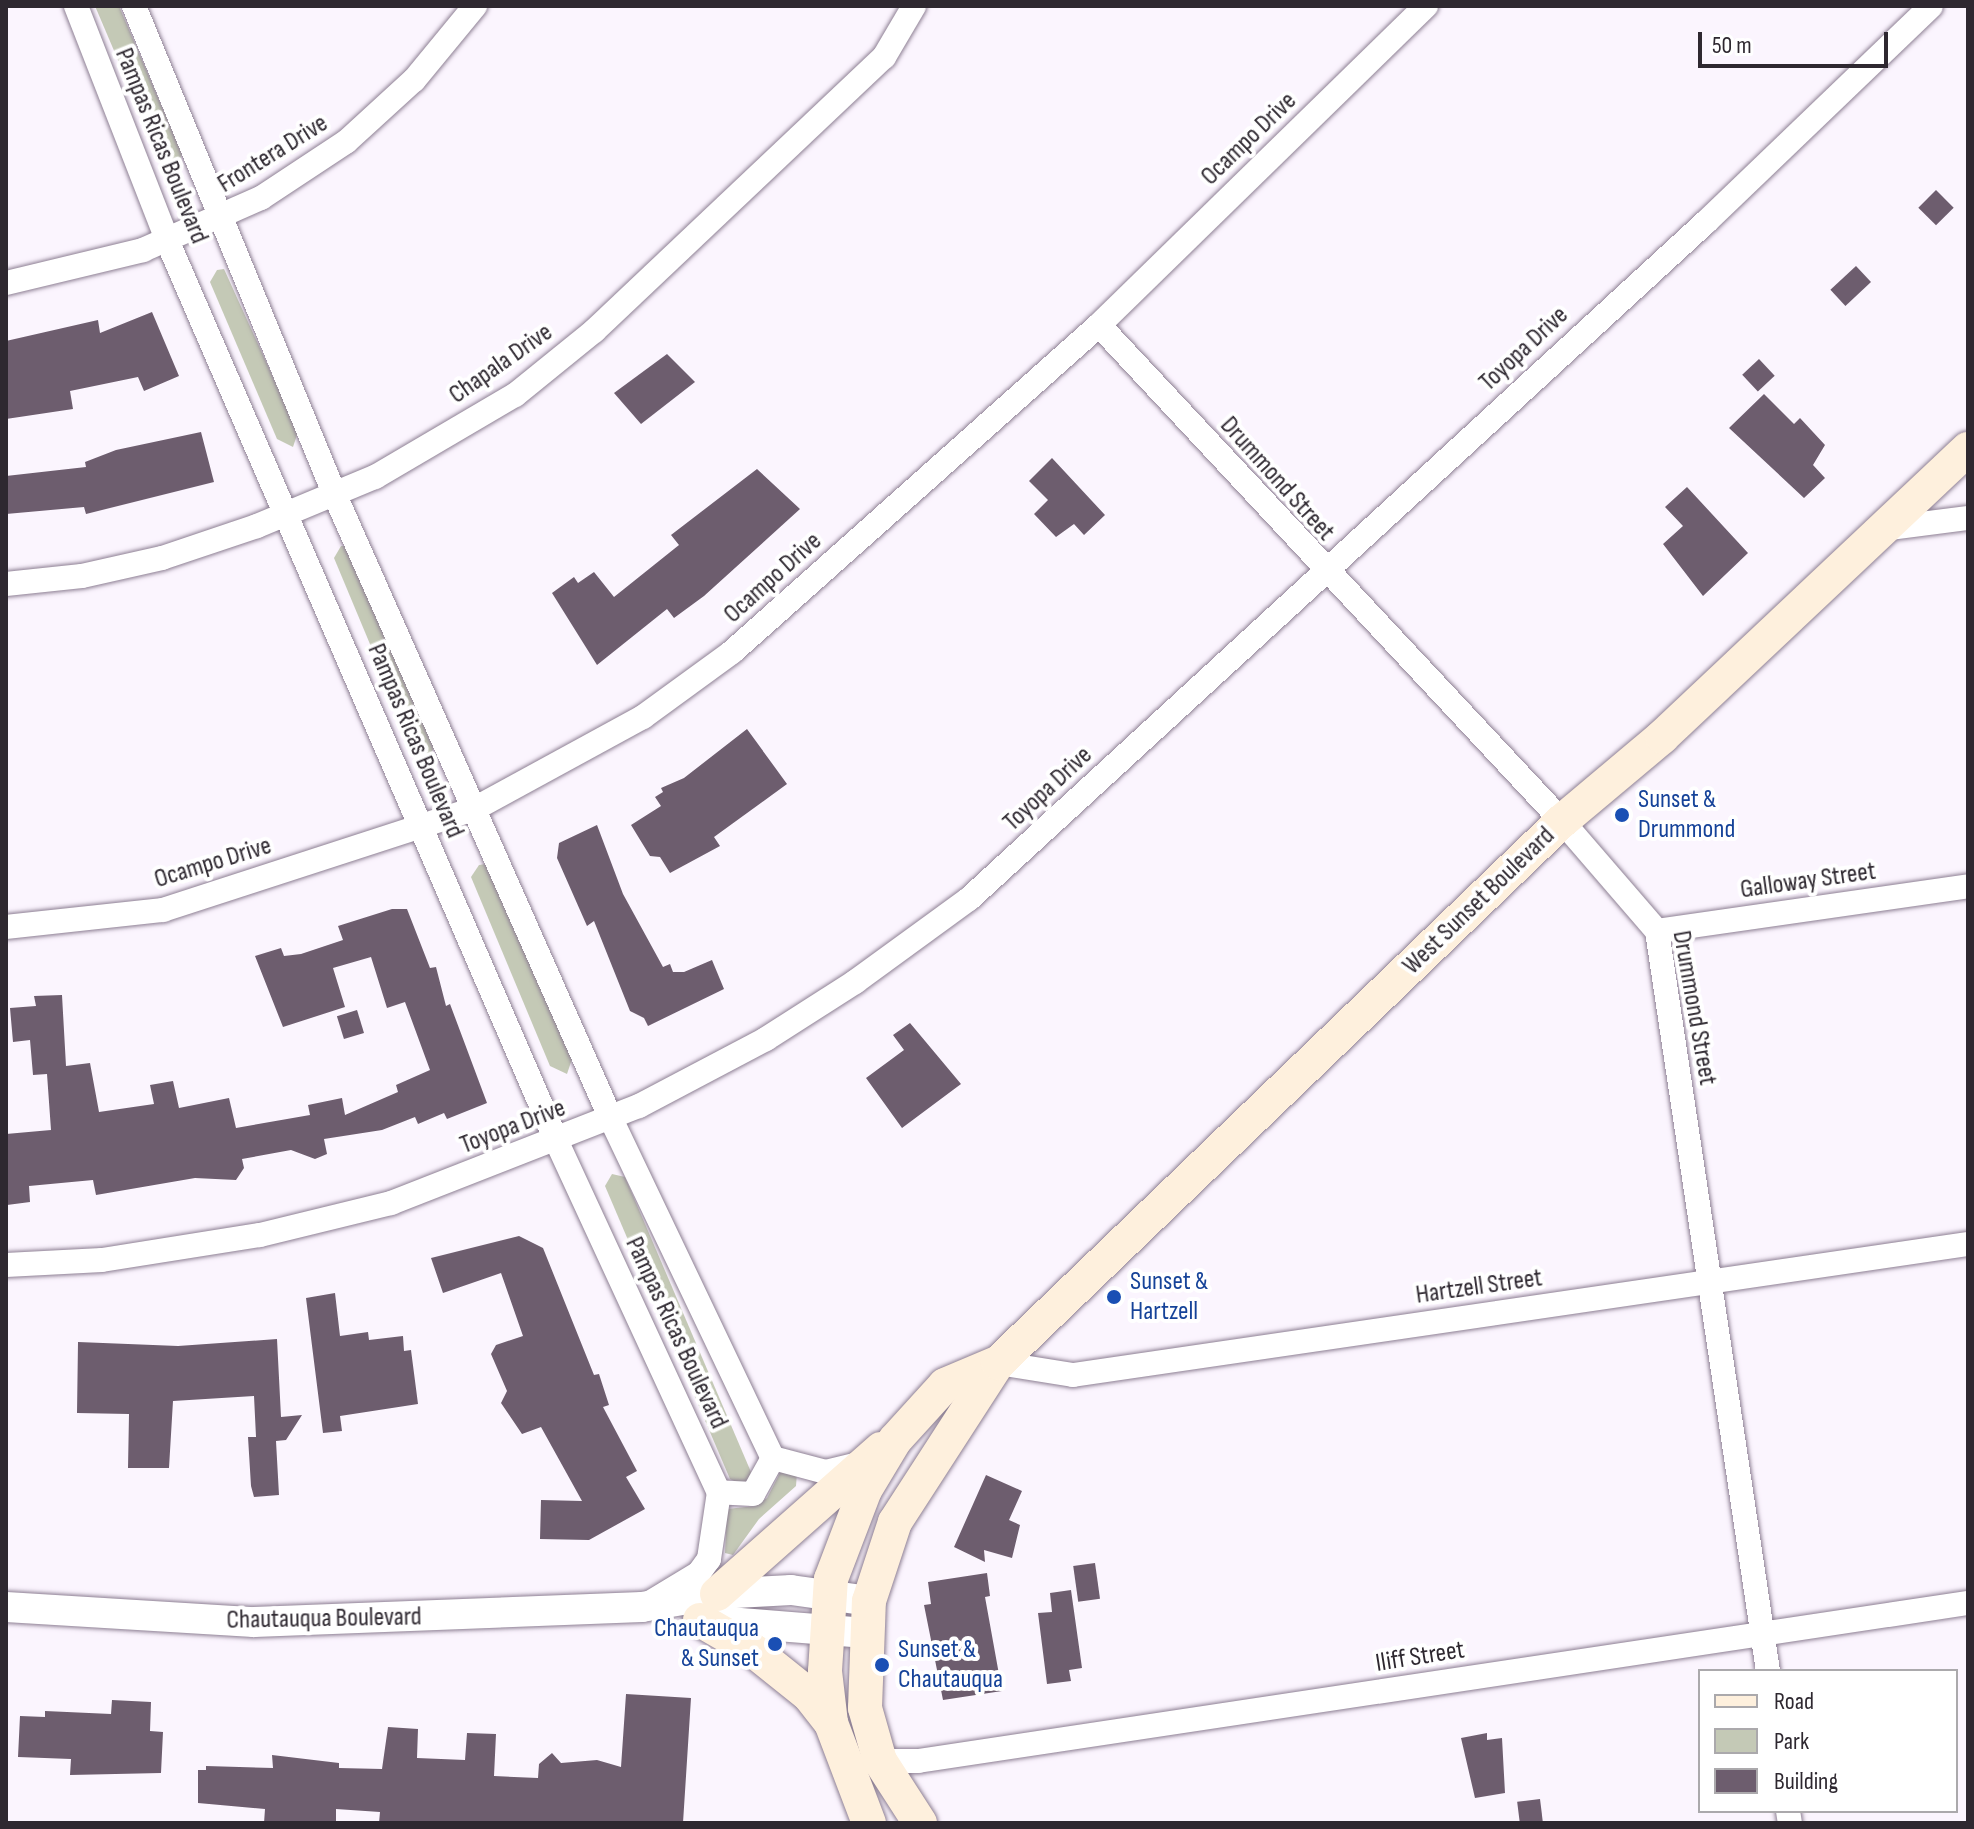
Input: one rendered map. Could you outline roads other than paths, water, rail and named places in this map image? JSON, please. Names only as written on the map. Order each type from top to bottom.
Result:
[{"type":"main road","name":"West Sunset Boulevard","points":[[920,1823],[880,1761],[865,1708],[867,1617],[895,1522],[998,1363],[1562,821],[1662,737],[1968,449]]},
{"type":"main road","name":"West Sunset Boulevard","points":[[869,1823],[831,1723],[825,1632],[828,1597],[848,1526],[895,1440],[945,1385],[998,1363]]},
{"type":"main road","points":[[831,1723],[809,1695],[754,1651],[708,1607],[859,1464],[895,1440]]},
{"type":"street","name":"Pampas Ricas Boulevard","points":[[76,6],[167,240],[556,1140],[719,1492]]},
{"type":"street","name":"Pampas Ricas Boulevard","points":[[134,6],[334,493],[611,1119],[773,1458]]},
{"type":"street","name":"Frontera Drive","points":[[6,283],[36,280],[221,220],[346,142],[414,80],[475,6]]},
{"type":"street","name":"Chapala Drive","points":[[6,584],[82,576],[162,558],[286,514],[375,477],[515,395],[594,331],[884,57],[914,6]]},
{"type":"street","name":"Ocampo Drive","points":[[6,927],[163,910],[422,826],[476,808],[643,717],[732,652],[1099,325],[1426,6]]},
{"type":"street","name":"Toyopa Drive","points":[[6,1265],[102,1260],[260,1235],[391,1203],[611,1119],[766,1039],[969,899],[1326,573],[1931,6]]},
{"type":"street","name":"Drummond Street","points":[[1099,325],[1326,573],[1562,821],[1657,931],[1768,1669]]},
{"type":"street","points":[[1882,529],[1968,518]]},
{"type":"street","name":"Galloway Street","points":[[1657,931],[1968,886]]},
{"type":"street","name":"Hartzell Street","points":[[998,1363],[1073,1375],[1968,1244]]},
{"type":"street","points":[[642,1607],[699,1573],[709,1559],[719,1492],[753,1494],[773,1458],[826,1472],[859,1464]]},
{"type":"street","name":"Chautauqua Boulevard","points":[[6,1607],[254,1622],[708,1607],[791,1590],[828,1597],[867,1617]]},
{"type":"street","name":"Iliff Street","points":[[880,1761],[918,1761],[1968,1603]]},
{"type":"street","name":"Chautauqua Boulevard","points":[[708,1607],[825,1632],[867,1617]]},
{"type":"place","name":"Sunset & Drummond","points":[[1622,815]]},
{"type":"place","name":"Sunset & Hartzell","points":[[1114,1297]]},
{"type":"place","name":"Chautauqua & Sunset","points":[[775,1644]]},
{"type":"place","name":"Sunset & Chautauqua","points":[[882,1665]]}]
